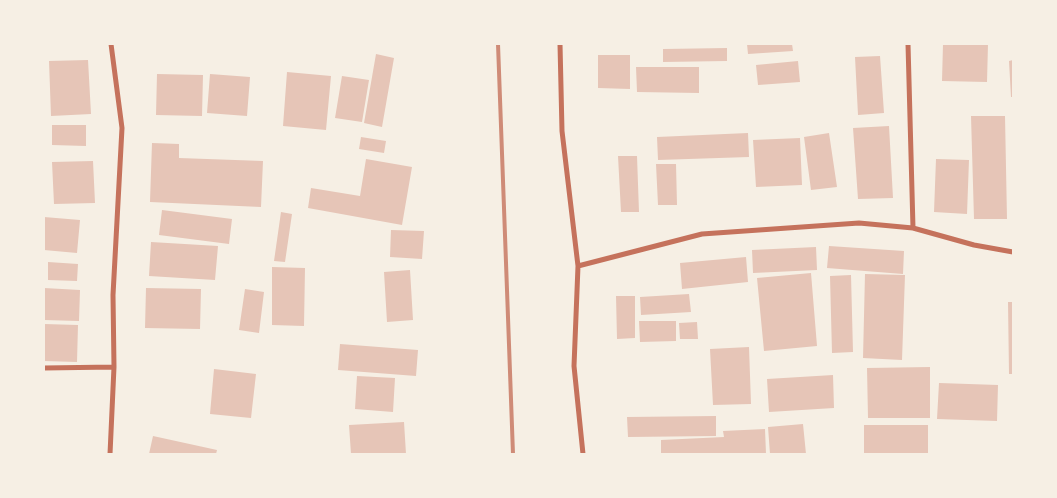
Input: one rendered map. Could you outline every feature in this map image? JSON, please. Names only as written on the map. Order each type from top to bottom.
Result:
[{"type":"street","points":[[110,454],[114,367],[113,295],[122,128],[111,44]]},
{"type":"street","points":[[560,44],[562,131],[578,266],[574,366],[583,454]]},
{"type":"street","points":[[908,44],[913,228]]},
{"type":"street","points":[[578,266],[702,234],[859,223],[913,228],[974,245],[1013,252]]},
{"type":"street","points":[[44,368],[114,367]]},
{"type":"building","points":[[747,44],[792,44],[793,51],[748,54]]},
{"type":"building","points":[[943,44],[988,44],[987,82],[942,81]]},
{"type":"building","points":[[727,48],[727,61],[663,62],[663,49]]},
{"type":"building","points":[[376,54],[394,58],[382,127],[364,123]]},
{"type":"building","points":[[598,55],[630,55],[630,89],[598,88]]},
{"type":"building","points":[[880,56],[884,113],[858,115],[855,57]]},
{"type":"building","points":[[88,60],[91,114],[51,116],[49,61]]},
{"type":"building","points":[[1013,60],[1013,97],[1011,97],[1009,61]]},
{"type":"building","points":[[798,61],[800,82],[758,85],[756,65]]},
{"type":"building","points":[[636,67],[699,67],[699,93],[637,92]]},
{"type":"building","points":[[287,72],[331,76],[326,130],[283,126]]},
{"type":"building","points":[[157,74],[203,75],[202,116],[156,115]]},
{"type":"building","points":[[210,74],[250,77],[247,116],[207,113]]},
{"type":"building","points":[[342,76],[369,80],[362,122],[335,118]]},
{"type":"building","points":[[971,116],[1005,116],[1007,219],[974,219]]},
{"type":"building","points":[[52,125],[86,125],[86,146],[52,145]]},
{"type":"building","points":[[889,126],[893,198],[858,199],[853,128]]},
{"type":"building","points":[[748,133],[749,157],[658,160],[657,137]]},
{"type":"building","points":[[829,133],[837,187],[811,190],[804,137]]},
{"type":"building","points":[[361,137],[386,141],[384,153],[359,149]]},
{"type":"building","points":[[800,138],[802,185],[756,187],[753,140]]},
{"type":"building","points":[[152,143],[179,144],[179,158],[263,161],[261,207],[150,202]]},
{"type":"building","points":[[618,156],[637,156],[639,212],[621,212]]},
{"type":"building","points":[[366,159],[412,167],[402,225],[308,208],[311,188],[360,196]]},
{"type":"building","points":[[936,159],[969,160],[967,214],[934,212]]},
{"type":"building","points":[[93,161],[95,203],[54,204],[52,162]]},
{"type":"building","points":[[656,164],[676,164],[677,205],[658,205]]},
{"type":"building","points":[[162,210],[232,219],[229,244],[159,235]]},
{"type":"building","points":[[281,212],[292,214],[285,262],[274,261]]},
{"type":"building","points":[[44,217],[80,220],[77,253],[44,250]]},
{"type":"building","points":[[391,230],[424,231],[422,259],[390,257]]},
{"type":"building","points":[[151,242],[218,246],[215,280],[149,276]]},
{"type":"building","points":[[829,246],[904,251],[903,274],[827,268]]},
{"type":"building","points":[[816,247],[817,270],[753,273],[752,250]]},
{"type":"building","points":[[746,257],[748,282],[682,289],[680,263]]},
{"type":"building","points":[[48,262],[78,264],[77,281],[48,280]]},
{"type":"building","points":[[272,267],[305,268],[304,326],[272,325]]},
{"type":"building","points":[[410,270],[413,320],[387,322],[384,272]]},
{"type":"building","points":[[811,273],[817,346],[764,351],[757,278]]},
{"type":"building","points":[[865,274],[905,275],[902,360],[863,358]]},
{"type":"building","points":[[851,275],[853,352],[832,353],[830,276]]},
{"type":"building","points":[[44,288],[80,290],[79,321],[44,320]]},
{"type":"building","points":[[146,288],[201,289],[200,329],[145,328]]},
{"type":"building","points":[[245,289],[264,292],[259,333],[239,330]]},
{"type":"building","points":[[689,294],[691,312],[641,315],[640,297]]},
{"type":"building","points":[[616,296],[635,296],[635,338],[617,339]]},
{"type":"building","points":[[1008,302],[1013,302],[1013,374],[1009,374]]},
{"type":"building","points":[[639,321],[676,321],[676,341],[640,342]]},
{"type":"building","points":[[697,322],[698,339],[680,339],[679,323]]},
{"type":"building","points":[[44,324],[78,325],[77,362],[44,361]]},
{"type":"building","points":[[340,344],[418,350],[416,376],[338,370]]},
{"type":"building","points":[[749,347],[751,404],[713,405],[710,349]]},
{"type":"building","points":[[930,367],[930,418],[868,418],[867,368]]},
{"type":"building","points":[[214,369],[256,374],[251,418],[210,414]]},
{"type":"building","points":[[833,375],[834,408],[769,412],[767,379]]},
{"type":"building","points":[[357,376],[395,378],[393,412],[355,409]]},
{"type":"building","points":[[939,383],[998,385],[997,421],[937,419]]},
{"type":"building","points":[[716,416],[716,436],[628,437],[627,417]]},
{"type":"building","points":[[404,422],[406,454],[351,454],[349,425]]},
{"type":"building","points":[[803,424],[806,454],[770,454],[768,427]]},
{"type":"building","points":[[864,425],[928,425],[928,454],[864,454]]},
{"type":"building","points":[[765,429],[766,454],[661,454],[661,440],[724,437],[723,431]]},
{"type":"building","points":[[153,436],[217,450],[216,454],[149,454]]},
{"type":"railway","points":[[498,44],[513,454]]}]
